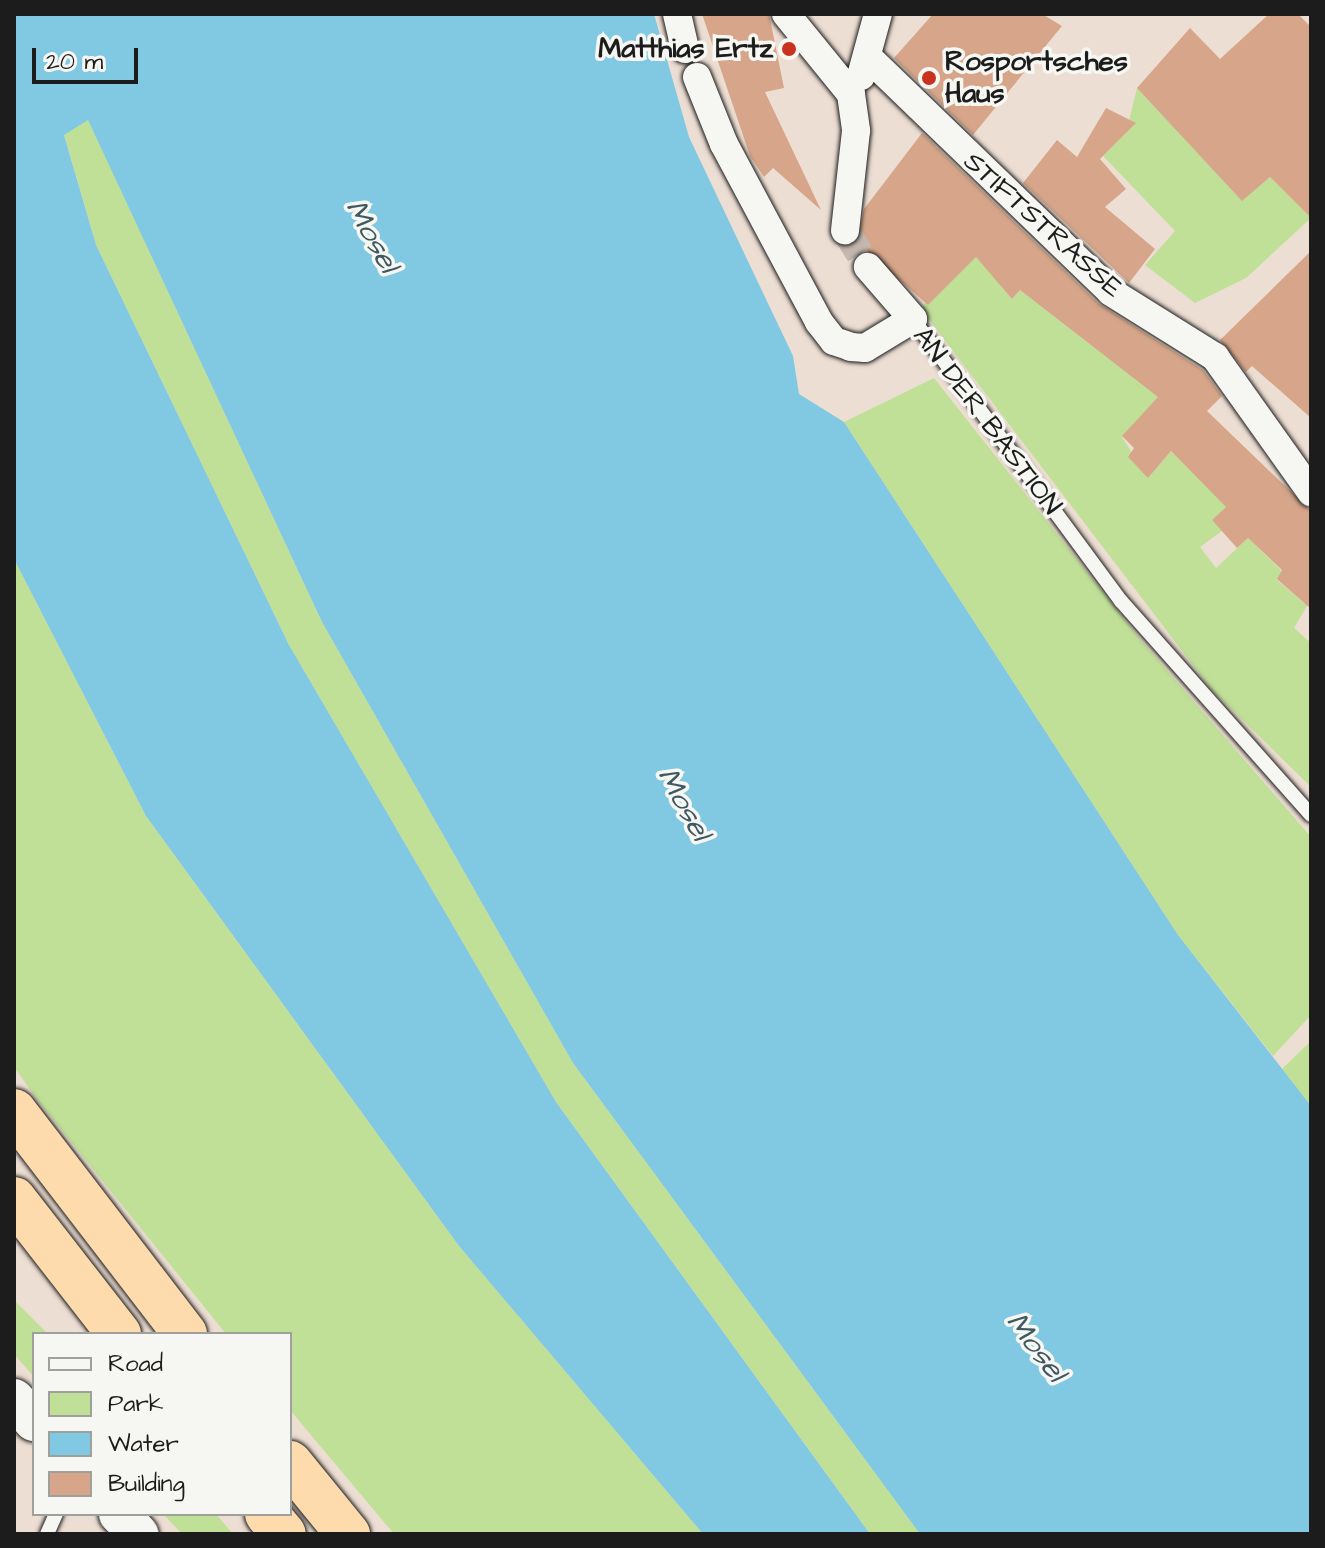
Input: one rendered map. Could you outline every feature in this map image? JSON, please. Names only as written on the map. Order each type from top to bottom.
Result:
[{"type":"highway","points":[[14,1111],[183,1332]]},
{"type":"highway","points":[[14,1199],[117,1332]]},
{"type":"highway","points":[[292,1465],[348,1534]]},
{"type":"highway","points":[[269,1516],[284,1534]]},
{"type":"main road","points":[[14,1399],[32,1419]]},
{"type":"main road","points":[[121,1516],[138,1534]]},
{"type":"street","points":[[677,14],[685,49]]},
{"type":"street","points":[[786,14],[851,94],[856,131],[845,230]]},
{"type":"street","points":[[851,94],[870,59],[883,15]]},
{"type":"street","name":"STIFTSTRASSE","points":[[870,59],[1111,292],[1215,357],[1311,492]]},
{"type":"street","name":"AN DER BASTION","points":[[697,77],[724,144],[834,341],[865,348],[913,319]]},
{"type":"street","points":[[868,267],[913,319]]},
{"type":"lane","name":"AN DER BASTION","points":[[913,319],[1121,601],[1311,815]]},
{"type":"green space","points":[[1137,88],[1242,200],[1270,177],[1311,218],[1246,278],[1195,303],[1145,265],[1175,231],[1103,156],[1126,133]]},
{"type":"green space","points":[[88,119],[322,622],[573,1063],[920,1534],[870,1534],[556,1102],[289,645],[96,245],[64,134]]},
{"type":"green space","points":[[967,244],[1012,299],[1020,290],[1161,399],[1122,437],[1148,478],[1171,451],[1227,507],[1212,520],[1222,531],[1200,547],[1216,568],[1248,538],[1282,571],[1277,580],[1304,603],[1311,599],[1294,628],[1311,643],[1311,787],[1212,690],[921,309]]},
{"type":"green space","points":[[934,378],[1139,638],[1311,837],[1311,1015],[1273,1056],[1178,935],[844,422]]},
{"type":"green space","points":[[14,559],[146,816],[459,1246],[703,1534],[394,1534],[292,1412],[292,1332],[224,1332],[14,1067]]},
{"type":"green space","points":[[1311,1041],[1311,1106],[1282,1069]]},
{"type":"green space","points":[[14,1300],[46,1332],[32,1332],[32,1375],[14,1354]]},
{"type":"green space","points":[[165,1516],[218,1516],[233,1534],[182,1534]]},
{"type":"water","name":"Mosel","points":[[14,14],[654,14],[689,137],[793,356],[799,394],[844,422],[1178,935],[1311,1106],[1311,1534],[920,1534],[573,1063],[322,622],[88,120],[64,135],[96,245],[289,645],[556,1102],[870,1534],[703,1534],[459,1246],[146,816],[14,559]]},
{"type":"building","points":[[702,14],[769,14],[784,88],[765,92],[821,210],[773,168],[764,177],[750,156]]},
{"type":"building","points":[[933,14],[1042,14],[1062,26],[973,135],[894,58]]},
{"type":"building","points":[[1269,14],[1298,14],[1311,27],[1311,218],[1270,177],[1242,201],[1137,88],[1190,28],[1220,59]]},
{"type":"building","points":[[1106,108],[1136,123],[1100,159],[1126,189],[1105,207],[1155,249],[1129,283],[1023,183],[1057,140],[1077,157]]},
{"type":"building","points":[[922,133],[1099,304],[1203,370],[1222,396],[1207,411],[1311,511],[1311,609],[1277,579],[1282,570],[1248,538],[1237,548],[1212,520],[1226,507],[1171,451],[1148,478],[1128,457],[1134,448],[1122,436],[1158,397],[1020,290],[1012,299],[976,257],[928,305],[857,242],[864,209]]},
{"type":"building","points":[[1311,251],[1311,418],[1252,366],[1246,372],[1220,340]]},
{"type":"tunnel","points":[[845,230],[868,267]]},
{"type":"place","name":"Matthias Ertz","points":[[789,49]]},
{"type":"place","name":"Rosportsches Haus","points":[[929,78]]}]
